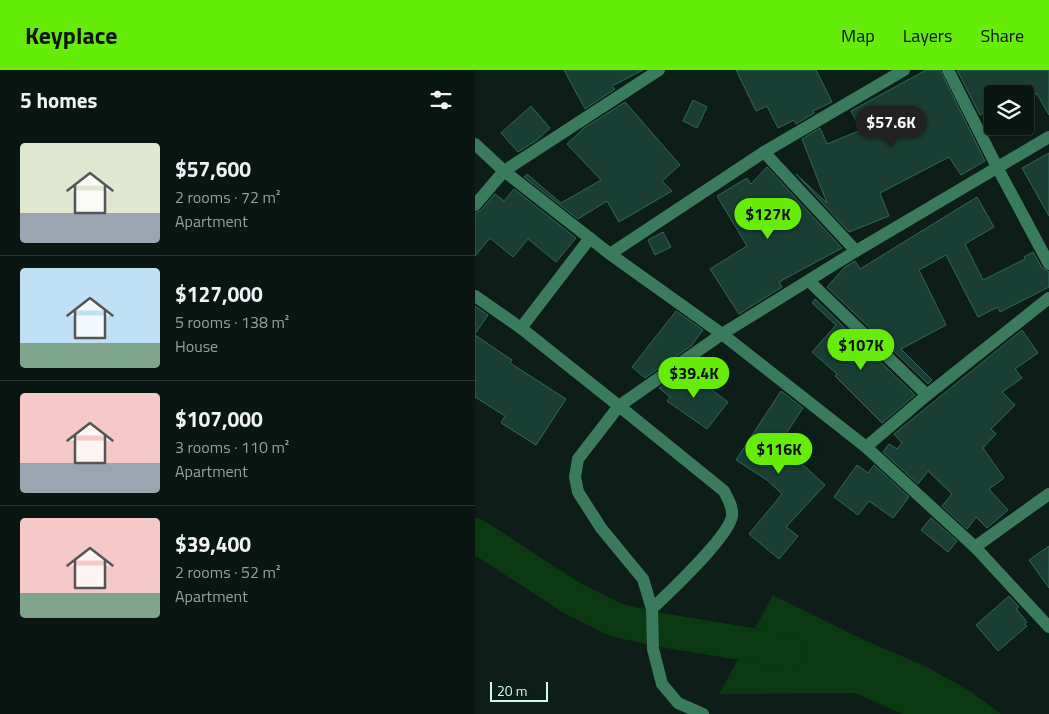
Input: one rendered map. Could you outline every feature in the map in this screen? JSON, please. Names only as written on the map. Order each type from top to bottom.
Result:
[{"type":"street","points":[[475,205],[504,171],[659,70]]},
{"type":"street","points":[[610,254],[764,152],[904,70]]},
{"type":"street","points":[[948,70],[1049,264]]},
{"type":"street","points":[[703,714],[678,703],[662,684],[653,649],[652,609],[643,579],[601,528],[578,492],[575,477],[578,459],[619,406],[722,334],[856,251],[1049,136]]},
{"type":"street","points":[[475,144],[504,171],[610,254],[722,334],[866,446],[975,547],[1049,627]]},
{"type":"street","points":[[764,152],[856,251]]},
{"type":"street","points":[[521,328],[590,238]]},
{"type":"street","points":[[809,281],[927,395]]},
{"type":"street","points":[[475,296],[521,328],[724,491],[732,507],[732,518],[715,544],[652,609]]},
{"type":"street","points":[[866,446],[1049,298]]},
{"type":"street","points":[[975,547],[1049,494]]},
{"type":"shaded area","points":[[773,595],[862,639],[925,666],[970,691],[1001,714],[902,714],[855,693],[719,694]]},
{"type":"building","points":[[564,70],[643,70],[612,86],[615,89],[585,109]]},
{"type":"building","points":[[736,70],[816,70],[832,102],[813,111],[814,113],[796,124],[794,120],[778,128],[767,106],[756,111]]},
{"type":"building","points":[[926,70],[940,70],[985,161],[961,175],[949,157],[880,193],[889,216],[849,232],[796,174],[827,203],[802,139],[820,128],[827,144],[861,130],[851,111]]},
{"type":"building","points":[[957,70],[1049,70],[1049,115],[1037,94],[1034,94],[1034,85],[984,85],[984,113],[980,115]]},
{"type":"building","points":[[693,100],[707,107],[697,128],[683,121]]},
{"type":"building","points":[[625,102],[680,165],[662,181],[672,191],[619,222],[607,201],[578,219],[524,177],[527,174],[561,203],[601,180],[567,144],[584,128]]},
{"type":"building","points":[[531,106],[550,128],[537,140],[518,152],[501,133]]},
{"type":"building","points":[[1049,153],[1049,216],[1022,168]]},
{"type":"building","points":[[767,167],[842,248],[779,282],[782,287],[739,314],[710,269],[747,246],[717,196],[747,178],[751,184]]},
{"type":"building","points":[[514,189],[576,238],[556,262],[528,239],[513,257],[490,238],[475,256],[475,213],[481,210],[495,194],[504,201]]},
{"type":"building","points":[[977,197],[994,227],[965,244],[983,280],[1025,259],[1024,257],[1033,252],[1042,268],[1049,272],[1049,287],[1000,312],[998,307],[978,317],[946,255],[919,270],[946,325],[901,349],[932,380],[928,384],[827,287],[845,267],[855,261],[860,269]]},
{"type":"building","points":[[663,232],[671,247],[655,255],[648,240]]},
{"type":"building","points":[[815,299],[915,395],[882,423],[835,376],[837,374],[812,352],[836,325],[812,303]]},
{"type":"building","points":[[475,306],[488,315],[475,334]]},
{"type":"building","points":[[676,311],[703,330],[691,346],[645,378],[632,367]]},
{"type":"building","points":[[1022,330],[1038,353],[1015,369],[1022,378],[1002,392],[1015,405],[991,429],[996,434],[983,448],[1004,478],[989,489],[1008,510],[987,528],[976,517],[967,529],[942,506],[952,494],[928,471],[918,484],[883,452],[889,444],[897,449],[902,443],[894,434]]},
{"type":"building","points":[[475,335],[512,360],[510,363],[566,399],[536,445],[501,423],[505,416],[475,397]]},
{"type":"building","points":[[685,370],[728,402],[707,429],[667,401],[670,397],[659,388]]},
{"type":"building","points":[[781,391],[803,408],[781,441],[788,446],[786,449],[825,485],[786,527],[798,536],[779,559],[749,534],[782,494],[767,480],[736,460]]},
{"type":"building","points":[[857,465],[868,473],[874,465],[909,497],[893,518],[869,501],[858,515],[834,497]]},
{"type":"building","points":[[931,518],[957,541],[948,552],[921,530]]},
{"type":"building","points":[[1049,546],[1049,588],[1029,560]]},
{"type":"building","points":[[1009,596],[1019,607],[1016,609],[1027,622],[1024,624],[1027,626],[998,651],[976,625]]},
{"type":"waterway","points":[[475,535],[572,598],[616,620],[790,653]]}]
